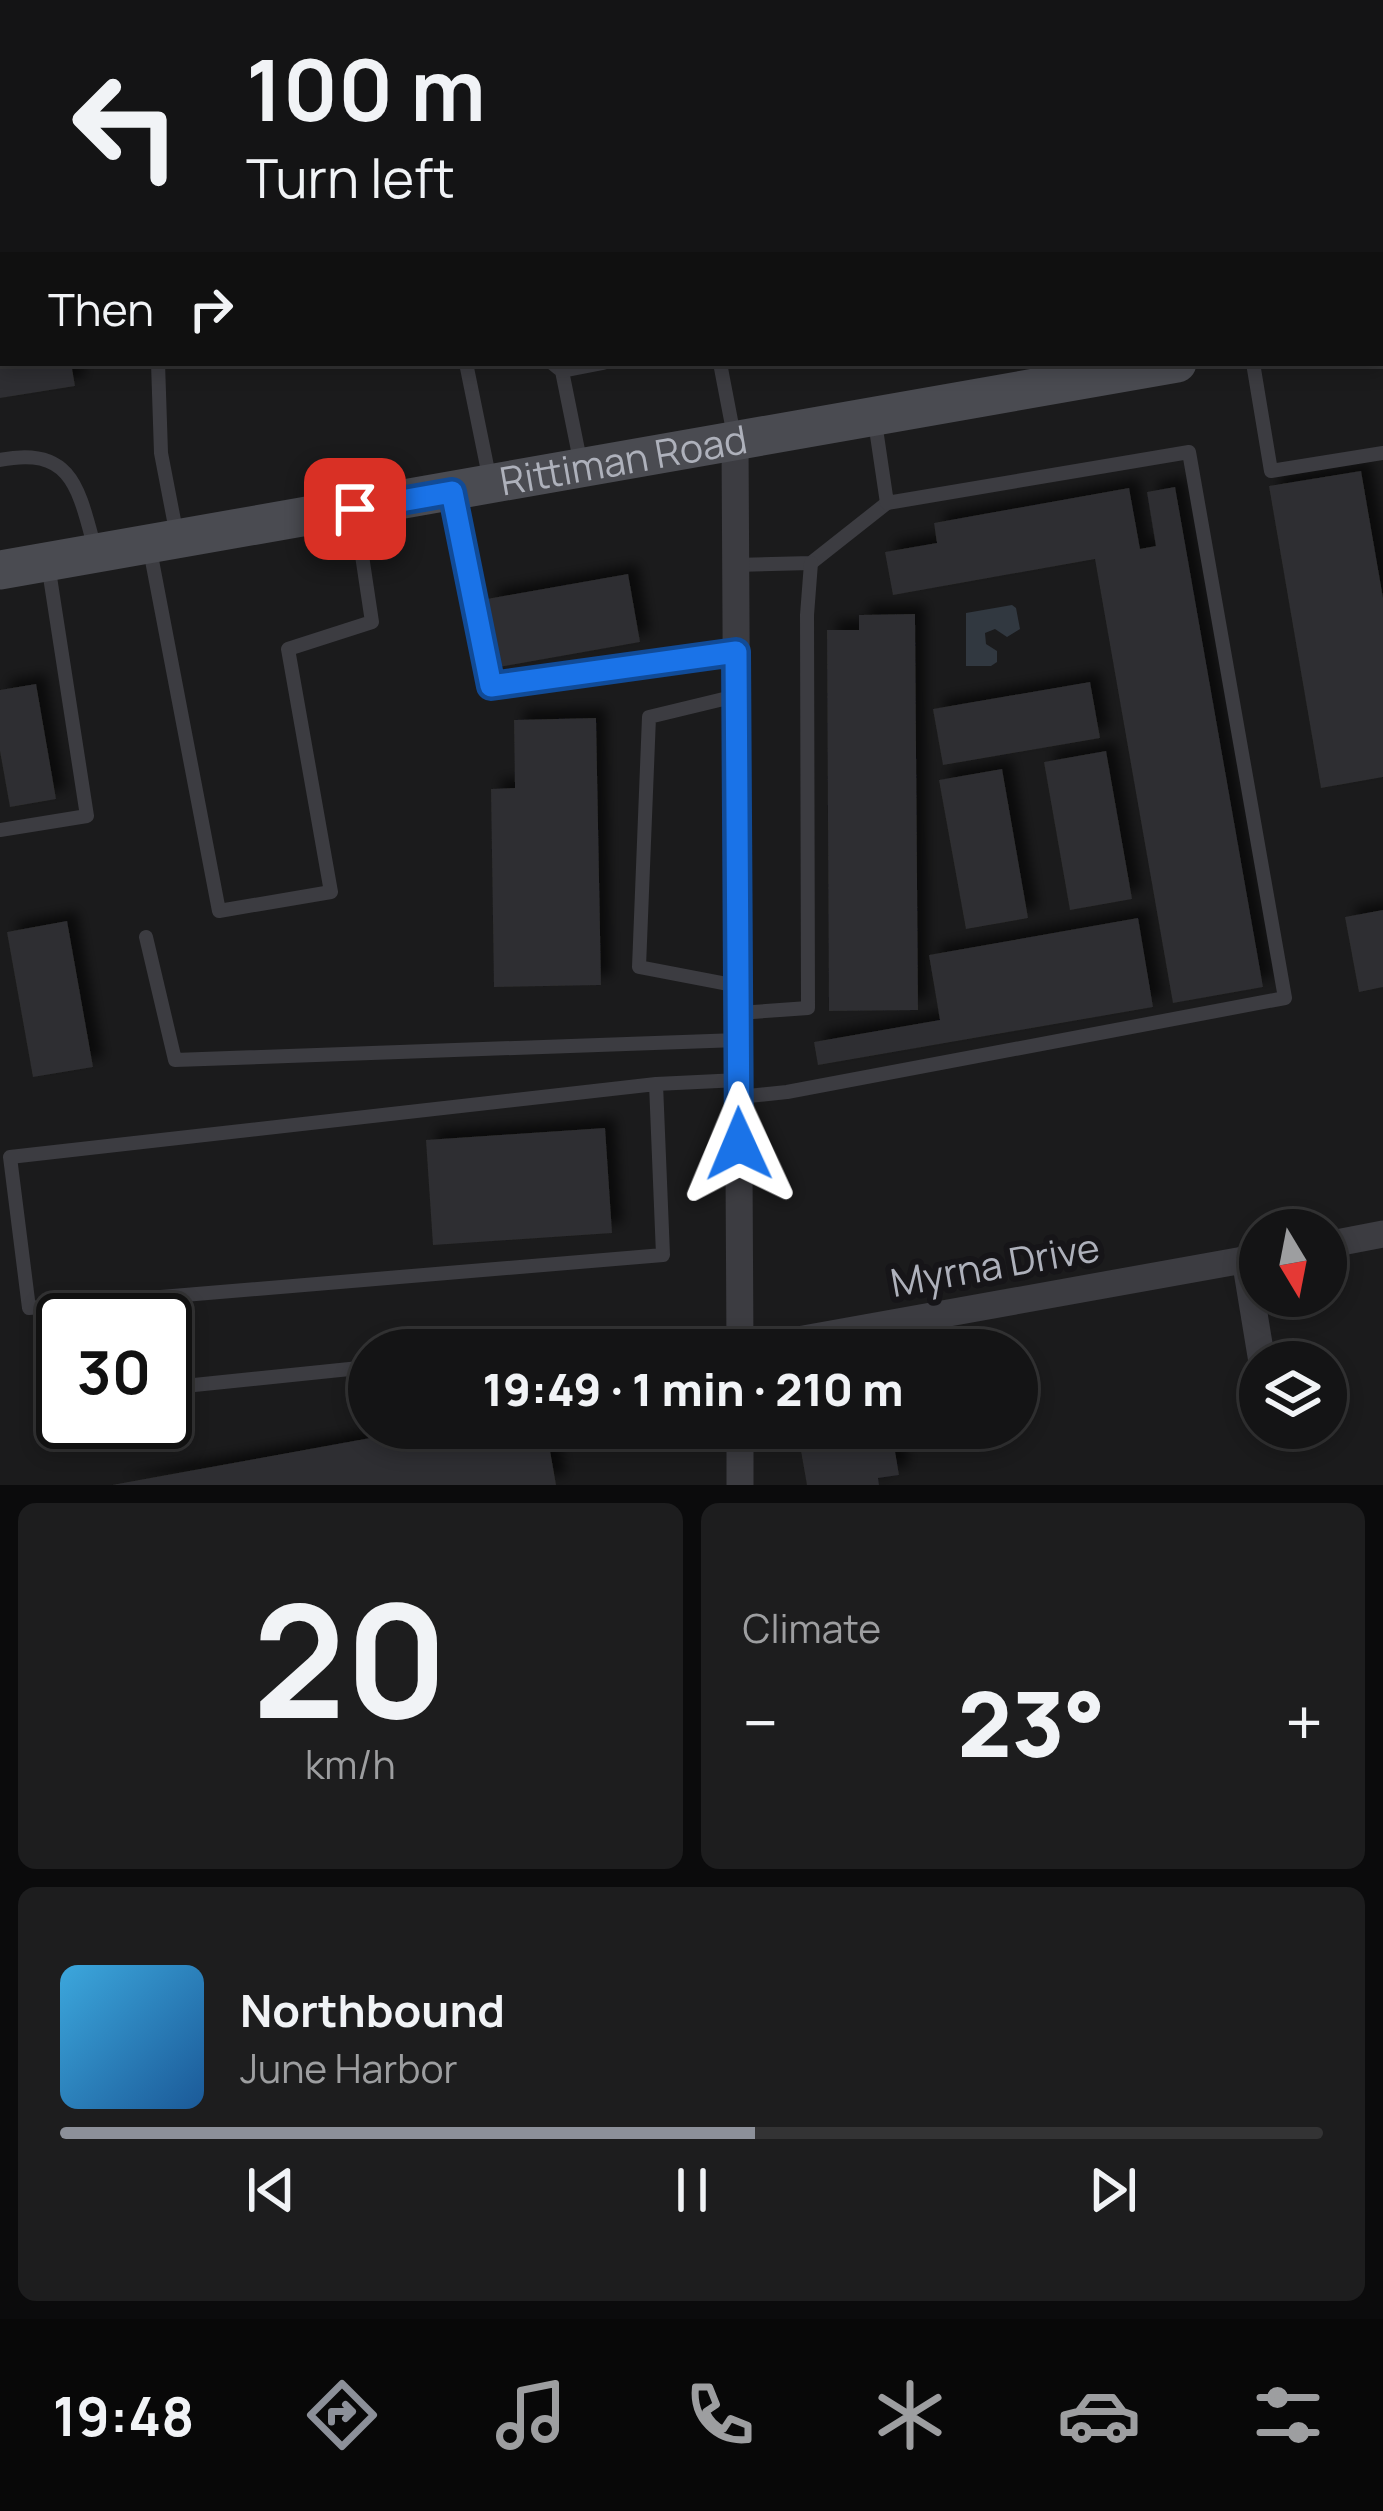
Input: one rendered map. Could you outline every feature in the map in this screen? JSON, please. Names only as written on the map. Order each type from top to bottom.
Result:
[{"type":"main road","name":"Rittiman Road","points":[[0,570],[874,417],[1045,374],[1138,366]]},
{"type":"street","points":[[735,442],[741,1329]]},
{"type":"street","points":[[1347,1241],[1383,1234]]},
{"type":"street","name":"Myrna Drive","points":[[835,1329],[1239,1260]]},
{"type":"street","points":[[740,1449],[740,1485]]},
{"type":"lane","points":[[158,366],[163,542],[219,911],[331,892],[288,649],[372,622],[355,509]]},
{"type":"lane","points":[[466,366],[471,489],[491,686],[736,652]]},
{"type":"lane","points":[[721,366],[735,442]]},
{"type":"lane","points":[[1254,366],[1271,471],[1383,453]]},
{"type":"lane","points":[[557,367],[582,468]]},
{"type":"lane","points":[[874,417],[887,503]]},
{"type":"lane","points":[[656,1084],[663,1256],[29,1308],[10,1156],[656,1084],[787,1092],[1285,998],[1189,452],[887,503],[812,563],[736,565]]},
{"type":"lane","points":[[0,460],[22,456],[53,460],[77,485],[97,554]]},
{"type":"lane","points":[[0,830],[87,816],[48,562]]},
{"type":"lane","points":[[146,937],[175,1060],[808,1008],[807,615],[812,563]]},
{"type":"lane","points":[[736,696],[649,718],[639,967],[738,1013]]},
{"type":"lane","points":[[192,1385],[348,1369]]},
{"type":"shaded area","points":[[1012,605],[1020,629],[1007,637],[995,629],[985,633],[986,644],[997,651],[997,662],[966,666],[966,613]]},
{"type":"building","points":[[0,366],[72,366],[75,386],[0,398]]},
{"type":"building","points":[[1361,471],[1383,598],[1383,777],[1321,788],[1269,486]]},
{"type":"building","points":[[1175,487],[1263,987],[1173,1003],[1095,559],[893,595],[885,552],[937,543],[934,523],[1129,488],[1140,549],[1156,546],[1147,492]]},
{"type":"building","points":[[628,574],[640,642],[499,667],[487,599]]},
{"type":"building","points":[[915,614],[918,1010],[829,1011],[827,630],[859,630],[859,615]]},
{"type":"building","points":[[1090,682],[1100,738],[943,765],[933,709]]},
{"type":"building","points":[[36,684],[56,799],[10,807],[0,751],[0,690]]},
{"type":"building","points":[[596,718],[601,985],[494,987],[491,789],[515,788],[514,720]]},
{"type":"building","points":[[1106,751],[1132,899],[1070,910],[1044,762]]},
{"type":"building","points":[[1002,769],[1028,918],[966,929],[939,780]]},
{"type":"building","points":[[1383,910],[1383,987],[1359,992],[1345,917]]},
{"type":"building","points":[[1138,918],[1153,1007],[818,1065],[814,1042],[940,1020],[929,955]]},
{"type":"building","points":[[67,921],[93,1067],[33,1077],[7,932]]},
{"type":"building","points":[[605,1128],[612,1233],[433,1245],[426,1140]]},
{"type":"building","points":[[348,1442],[348,1449],[550,1449],[556,1485],[112,1485]]},
{"type":"building","points":[[801,1449],[895,1449],[899,1475],[878,1478],[879,1485],[807,1485]]},
{"type":"route","points":[[355,509],[452,492],[491,686],[736,652],[739,1144]]}]
